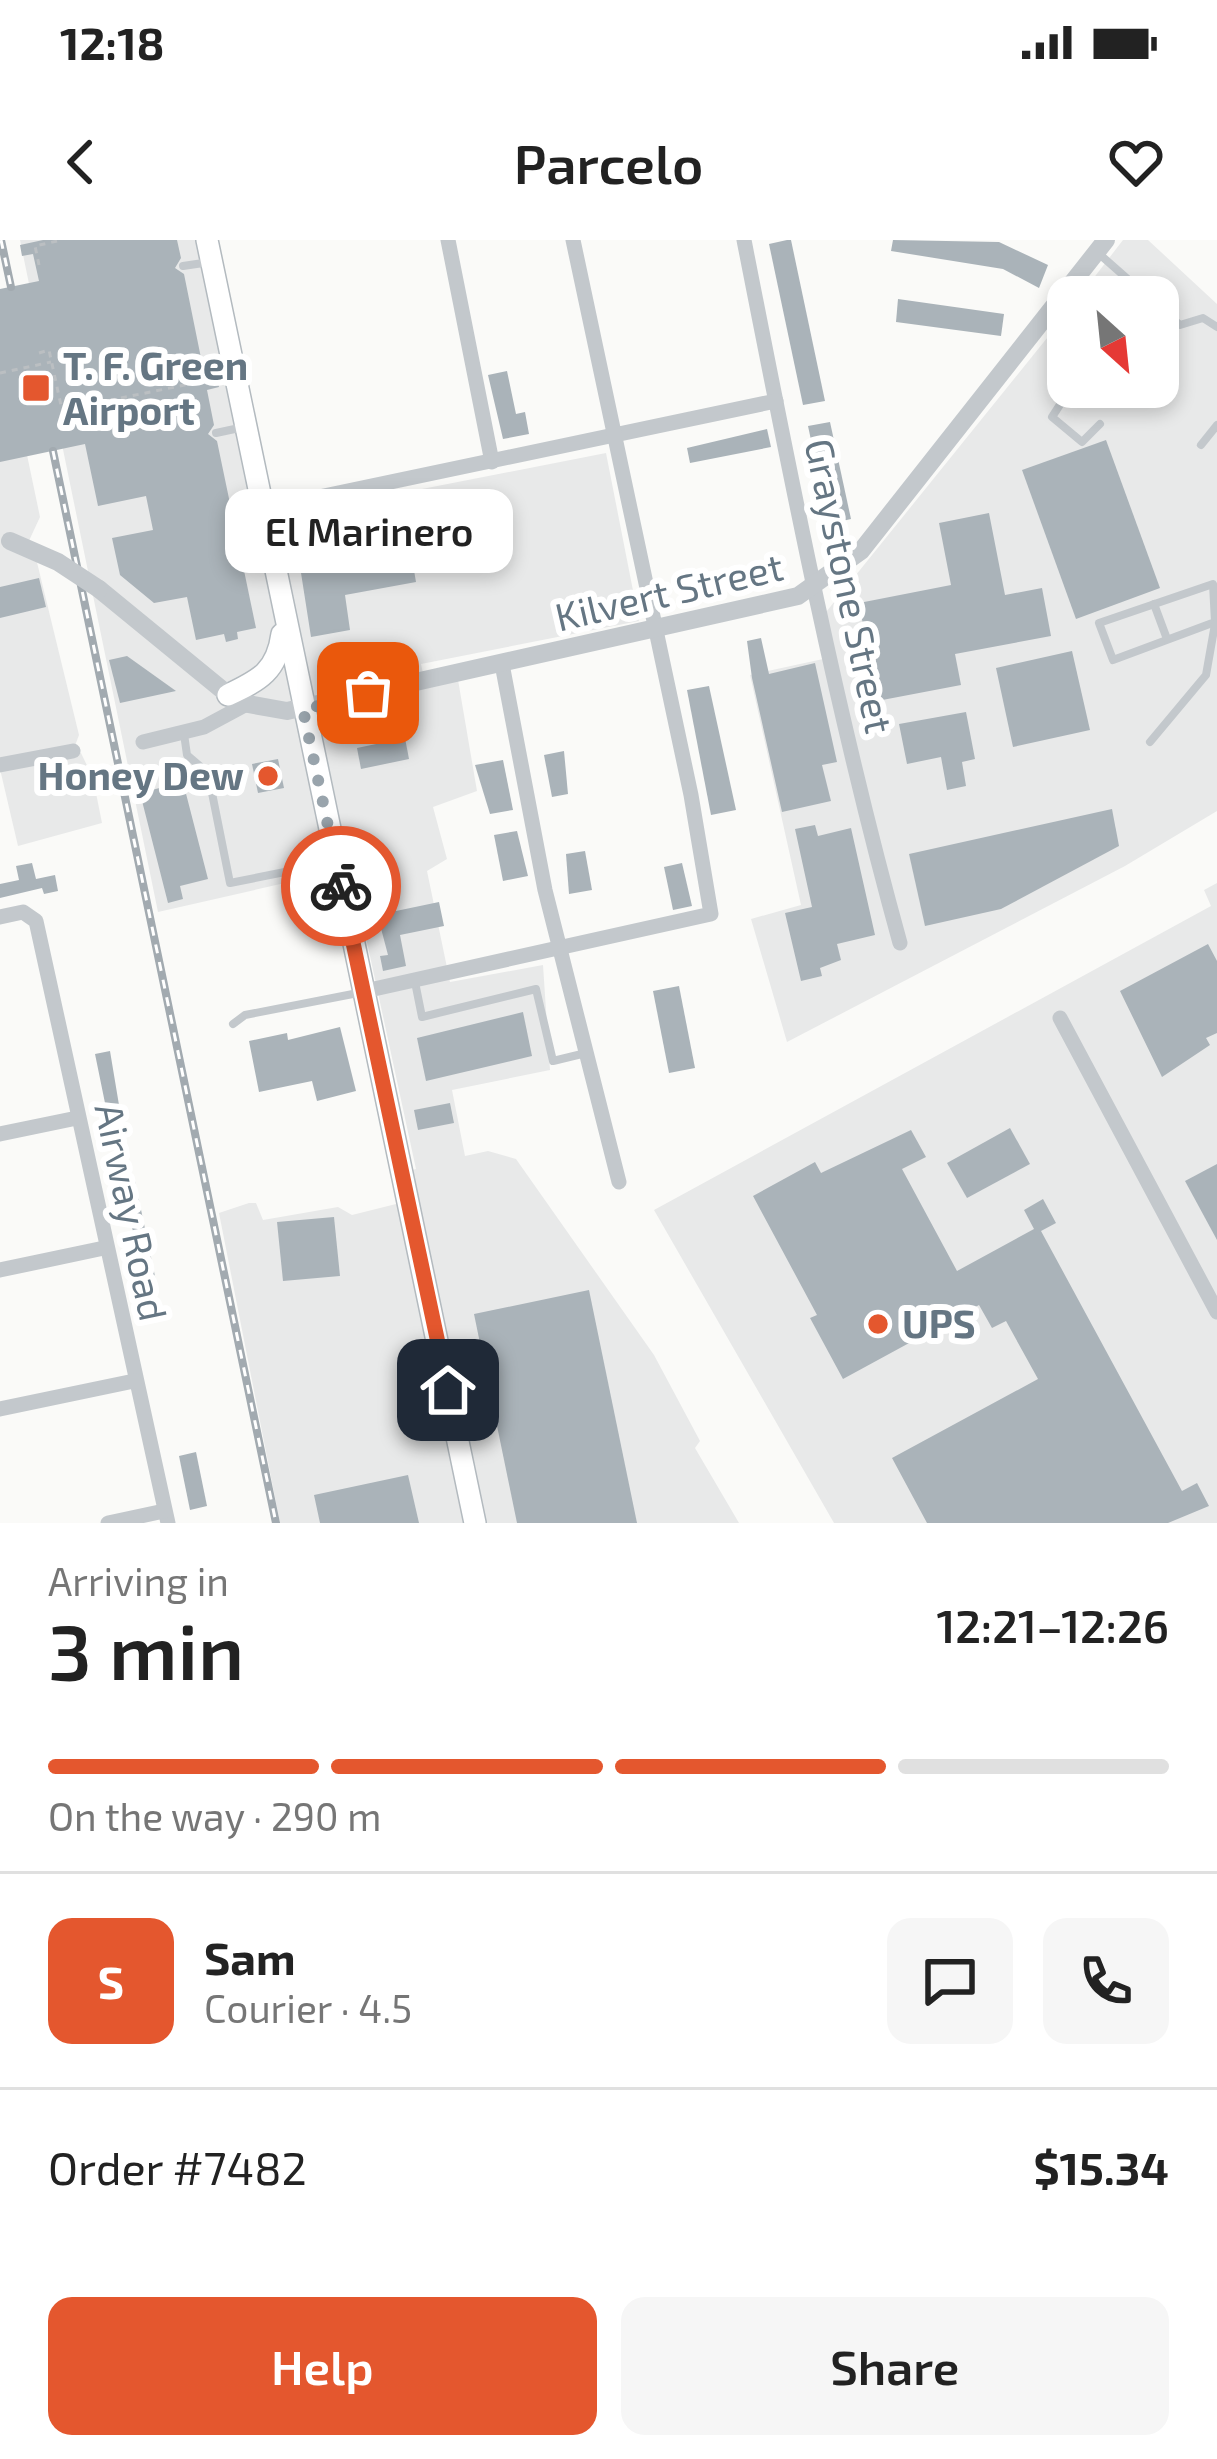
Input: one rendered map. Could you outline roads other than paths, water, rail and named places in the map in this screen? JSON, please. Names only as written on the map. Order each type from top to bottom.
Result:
[{"type":"main road","points":[[209,251],[475,1523]]},
{"type":"main road","points":[[237,700],[274,665],[284,621]]},
{"type":"street","points":[[448,240],[492,461]]},
{"type":"street","points":[[365,992],[711,914],[691,795],[573,240]]},
{"type":"street","name":"Graystone Street","points":[[744,240],[868,828],[900,943]]},
{"type":"street","name":"Kilvert Street","points":[[237,700],[303,710],[753,611],[815,589],[880,528],[1101,246]]},
{"type":"street","points":[[262,509],[776,401]]},
{"type":"street","points":[[5,539],[58,562],[99,589],[237,700],[184,733],[143,742]]},
{"type":"street","points":[[502,664],[559,950],[619,1182]]},
{"type":"street","points":[[0,765],[73,751]]},
{"type":"street","name":"Airway Road","points":[[0,917],[32,915],[166,1517]]},
{"type":"street","points":[[1060,1018],[1217,1312]]},
{"type":"street","points":[[0,1134],[77,1118]]},
{"type":"street","points":[[0,1270],[104,1248]]},
{"type":"street","points":[[0,1409],[134,1382]]},
{"type":"street","points":[[109,1523],[166,1517]]},
{"type":"lane","points":[[1101,246],[1129,276]]},
{"type":"lane","points":[[182,266],[209,251]]},
{"type":"lane","points":[[1179,324],[1204,318],[1217,327]]},
{"type":"lane","points":[[1058,408],[1052,417],[1082,442],[1100,424]]},
{"type":"lane","points":[[1201,445],[1217,425]]},
{"type":"lane","points":[[216,433],[245,427]]},
{"type":"lane","points":[[1150,742],[1206,675],[1215,622],[1213,584],[1099,623],[1113,660],[1215,622]]},
{"type":"lane","points":[[1154,604],[1166,639]]},
{"type":"lane","points":[[184,733],[187,755],[208,773],[230,883],[336,862]]},
{"type":"lane","points":[[415,982],[422,1017],[536,989],[553,1060],[586,1053]]},
{"type":"lane","points":[[233,1024],[245,1015],[365,992]]},
{"type":"railway","points":[[1,240],[11,287]]},
{"type":"railway","points":[[53,451],[276,1523]]},
{"type":"place","name":"T. F. Green Airport","points":[[36,388]]},
{"type":"place","name":"El Marinero","points":[[368,693]]},
{"type":"place","name":"Honey Dew","points":[[268,776]]},
{"type":"place","name":"UPS","points":[[878,1324]]}]
